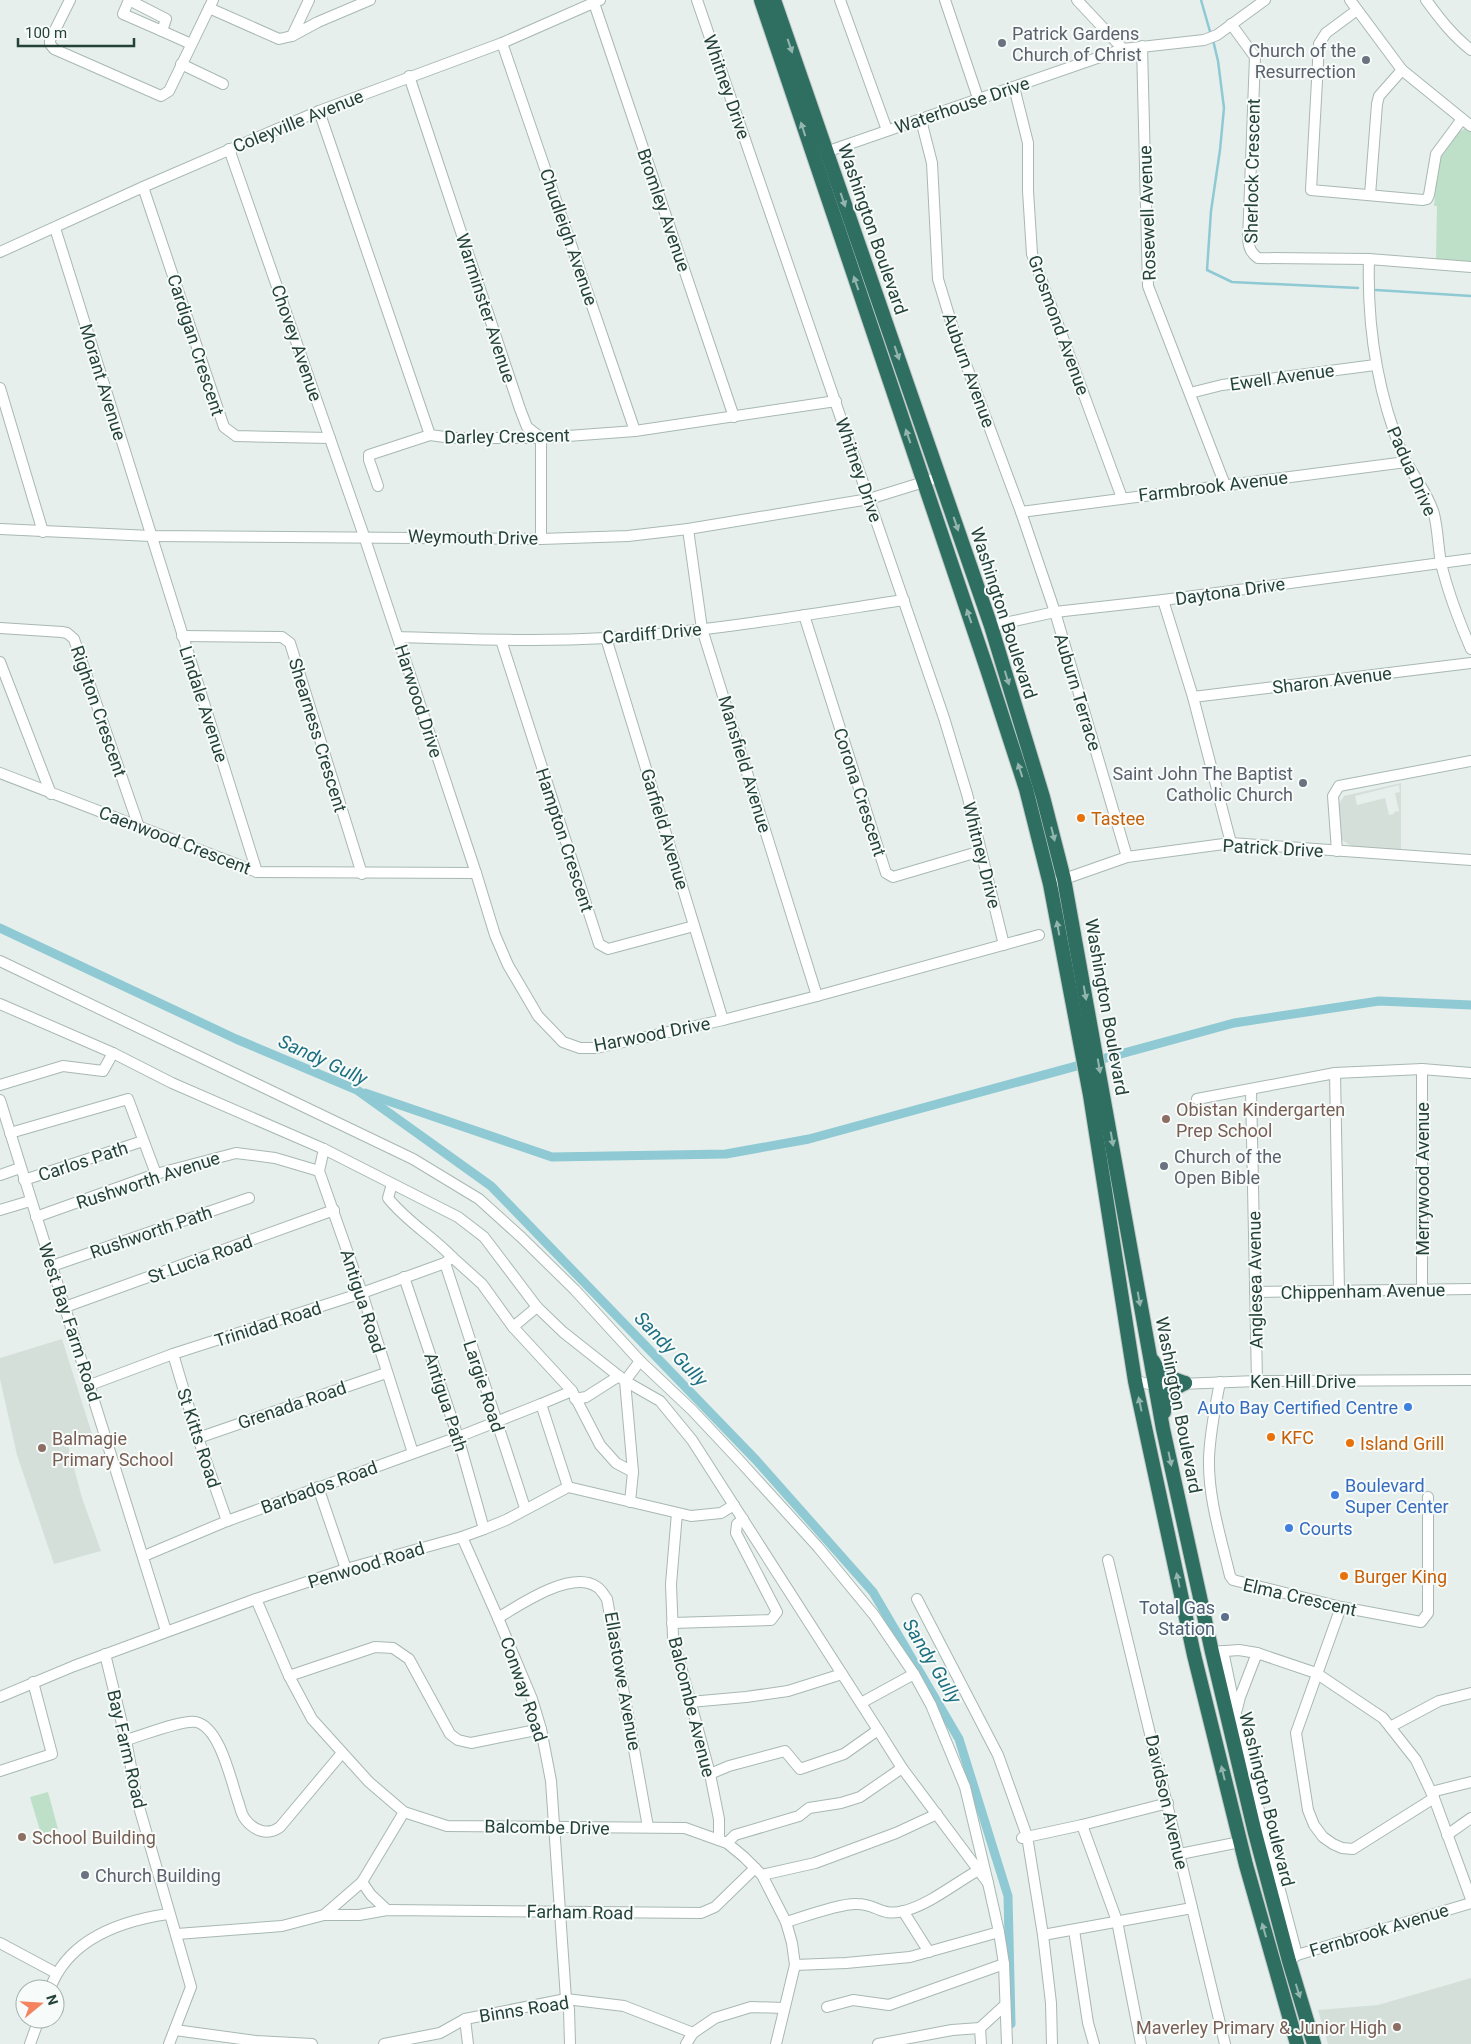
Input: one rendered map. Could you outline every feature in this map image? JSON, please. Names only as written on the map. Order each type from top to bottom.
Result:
[{"type":"highway","name":"Washington Boulevard","points":[[761,0],[1026,790],[1050,884],[1080,1045],[1097,1093],[1163,1429],[1218,1652],[1255,1833],[1293,1958],[1314,2044]]},
{"type":"highway","name":"Washington Boulevard","points":[[774,0],[990,626],[1043,797],[1064,879],[1094,1040],[1097,1093],[1135,1382],[1194,1655],[1240,1842],[1297,2044]]},
{"type":"highway","points":[[1146,1338],[1153,1363],[1160,1374],[1184,1383]]},
{"type":"highway","points":[[1163,1429],[1164,1399],[1173,1389],[1184,1383]]},
{"type":"street","points":[[70,0],[50,40],[50,44],[54,49],[161,96],[169,90],[211,4],[279,38],[292,36],[318,22],[370,0]]},
{"type":"street","points":[[162,31],[166,19],[129,0],[123,14],[191,44]]},
{"type":"street","points":[[292,36],[309,0]]},
{"type":"street","name":"Whitney Drive","points":[[697,0],[947,727],[967,794],[1004,945]]},
{"type":"street","points":[[840,0],[887,130]]},
{"type":"street","points":[[945,0],[978,98]]},
{"type":"street","points":[[1077,0],[1124,49]]},
{"type":"street","name":"Waterhouse Drive","points":[[826,152],[1124,49],[1204,40],[1217,34],[1264,0]]},
{"type":"street","points":[[1350,0],[1402,70],[1471,126]]},
{"type":"street","points":[[1426,0],[1446,27],[1471,50]]},
{"type":"street","name":"Coleyville Avenue","points":[[0,252],[143,187],[319,111],[502,43],[597,1]]},
{"type":"street","name":"Bromley Avenue","points":[[597,1],[734,416]]},
{"type":"street","points":[[1357,10],[1326,33],[1319,44],[1311,187],[1314,191],[1427,199],[1436,154],[1462,119]]},
{"type":"street","name":"Sherlock Crescent","points":[[1231,24],[1254,57],[1248,240],[1250,250],[1258,258],[1369,259],[1471,267]]},
{"type":"street","name":"Chudleigh Avenue","points":[[502,43],[636,431]]},
{"type":"street","name":"Rosewell Avenue","points":[[1142,46],[1148,286],[1225,485]]},
{"type":"street","points":[[181,64],[223,84]]},
{"type":"street","points":[[1370,195],[1379,96],[1402,70]]},
{"type":"street","name":"Warminster Avenue","points":[[409,76],[520,409],[528,427],[541,438]]},
{"type":"street","name":"Grosmond Avenue","points":[[1014,88],[1028,143],[1028,191],[1032,254],[1122,498]]},
{"type":"street","name":"Darley Crescent","points":[[319,111],[430,436],[452,438],[541,438],[636,431],[836,401]]},
{"type":"street","name":"Auburn Avenue","points":[[921,120],[932,163],[938,279],[955,334],[1021,512],[1055,612]]},
{"type":"street","name":"Chovey Avenue","points":[[229,149],[364,536]]},
{"type":"street","name":"Cardigan Crescent","points":[[143,187],[224,427],[236,436],[330,438]]},
{"type":"street","name":"Morant Avenue","points":[[55,228],[151,536]]},
{"type":"street","name":"Padua Drive","points":[[1369,259],[1368,300],[1375,365],[1392,427],[1406,462],[1434,513],[1441,562],[1454,608],[1471,649]]},
{"type":"street","name":"Ewell Avenue","points":[[1190,393],[1222,385],[1375,365]]},
{"type":"street","points":[[0,388],[43,532]]},
{"type":"street","points":[[378,486],[369,455],[430,436]]},
{"type":"street","points":[[541,438],[541,538]]},
{"type":"street","name":"Farmbrook Avenue","points":[[1021,512],[1406,462]]},
{"type":"street","name":"Weymouth Drive","points":[[0,529],[151,536],[541,538],[628,536],[688,529],[869,499],[940,477]]},
{"type":"street","name":"Mansfield Avenue","points":[[688,529],[702,629],[817,996]]},
{"type":"street","name":"Lindale Avenue","points":[[151,536],[257,872]]},
{"type":"street","name":"Harwood Drive","points":[[364,536],[495,935],[508,964],[538,1016],[563,1042],[580,1048],[596,1048],[723,1020],[1039,935]]},
{"type":"street","name":"Daytona Drive","points":[[990,626],[1055,612],[1163,600],[1471,559]]},
{"type":"street","name":"Cardiff Drive","points":[[398,636],[501,640],[606,638],[702,629],[904,600]]},
{"type":"street","points":[[1163,600],[1193,697],[1231,843]]},
{"type":"street","name":"Auburn Terrace","points":[[1055,612],[1127,857]]},
{"type":"street","name":"Corona Crescent","points":[[804,615],[886,873],[893,877],[981,852]]},
{"type":"street","name":"Righton Crescent","points":[[0,628],[62,632],[68,633],[74,639],[139,827]]},
{"type":"street","name":"Shearness Crescent","points":[[182,636],[282,637],[290,643],[362,874]]},
{"type":"street","name":"Garfield Avenue","points":[[606,638],[723,1020]]},
{"type":"street","name":"Hampton Crescent","points":[[501,640],[599,944],[608,948],[694,926]]},
{"type":"street","points":[[0,662],[51,794]]},
{"type":"street","name":"Sharon Avenue","points":[[1193,697],[1471,663]]},
{"type":"street","points":[[1337,851],[1333,796],[1339,786],[1471,761]]},
{"type":"street","name":"Caenwood Crescent","points":[[0,773],[257,872],[362,874],[476,873]]},
{"type":"street","name":"Patrick Drive","points":[[1050,884],[1127,857],[1231,843],[1471,860]]},
{"type":"street","points":[[0,961],[414,1159],[479,1199],[575,1290],[640,1361],[692,1410],[738,1459],[818,1547],[874,1615],[914,1674],[930,1705],[965,1788],[988,1883],[1004,1964],[1004,2006],[1007,2044]]},
{"type":"street","points":[[0,1004],[113,1053],[172,1083],[324,1149],[458,1217],[484,1237],[537,1307],[563,1332],[622,1378],[660,1401],[692,1440],[902,1768],[988,1883]]},
{"type":"street","points":[[0,1085],[63,1066],[103,1071],[113,1053]]},
{"type":"street","points":[[1197,1099],[1335,1073],[1422,1069],[1471,1073]]},
{"type":"street","name":"Merrywood Avenue","points":[[1422,1069],[1422,1290]]},
{"type":"street","points":[[1335,1073],[1339,1291]]},
{"type":"street","name":"Anglesea Avenue","points":[[1251,1089],[1257,1381]]},
{"type":"street","name":"West Bay Farm Road","points":[[0,1100],[6,1130],[52,1266],[166,1630]]},
{"type":"street","points":[[6,1130],[128,1100],[156,1174]]},
{"type":"street","name":"Carlos Path","points":[[24,1180],[143,1141]]},
{"type":"street","points":[[319,1171],[324,1149]]},
{"type":"street","name":"Rushworth Avenue","points":[[36,1217],[156,1174],[236,1153],[275,1158],[319,1171]]},
{"type":"street","points":[[0,1175],[20,1168]]},
{"type":"street","name":"Antigua Road","points":[[319,1171],[362,1293],[413,1453]]},
{"type":"street","points":[[392,1184],[388,1198],[397,1209],[441,1245],[448,1260],[482,1284],[513,1327],[573,1395],[600,1445],[616,1463],[633,1472]]},
{"type":"street","name":"Rushworth Path","points":[[52,1266],[249,1198]]},
{"type":"street","points":[[0,1210],[30,1201]]},
{"type":"street","name":"St Lucia Road","points":[[65,1307],[334,1210]]},
{"type":"street","name":"Trinidad Road","points":[[90,1385],[172,1354],[362,1293],[448,1260]]},
{"type":"street","name":"Largie Road","points":[[448,1260],[496,1423],[525,1508]]},
{"type":"street","name":"Antigua Path","points":[[404,1277],[458,1437],[484,1529]]},
{"type":"street","name":"Chippenham Avenue","points":[[1255,1292],[1471,1289]]},
{"type":"street","points":[[513,1327],[537,1307]]},
{"type":"street","name":"St Kitts Road","points":[[172,1354],[198,1438],[227,1521]]},
{"type":"street","name":"Barbados Road","points":[[144,1556],[227,1521],[496,1423],[541,1404],[573,1395],[586,1397],[622,1378],[640,1361]]},
{"type":"street","name":"Grenada Road","points":[[198,1438],[386,1373]]},
{"type":"street","points":[[622,1378],[631,1436],[633,1472],[630,1502]]},
{"type":"street","name":"Ken Hill Drive","points":[[1135,1382],[1154,1385],[1257,1381],[1471,1380]]},
{"type":"street","name":"Elma Crescent","points":[[1220,1382],[1211,1430],[1209,1460],[1211,1489],[1230,1576],[1237,1583],[1341,1607],[1418,1622],[1423,1620],[1428,1613],[1428,1497]]},
{"type":"street","points":[[541,1404],[568,1487],[677,1513],[705,1516],[721,1513],[734,1505]]},
{"type":"street","points":[[318,1487],[346,1569]]},
{"type":"street","name":"Penwood Road","points":[[0,1698],[34,1682],[166,1630],[346,1569],[484,1529],[506,1520],[525,1508],[568,1487]]},
{"type":"street","name":"Balcombe Avenue","points":[[677,1513],[671,1584],[673,1637],[710,1774],[723,1842]]},
{"type":"street","points":[[672,1623],[773,1619],[776,1612],[736,1533],[737,1524],[743,1519]]},
{"type":"street","name":"Conway Road","points":[[462,1536],[532,1700],[541,1729],[552,1781],[570,2044]]},
{"type":"street","name":"Davidson Avenue","points":[[1108,1560],[1225,2044]]},
{"type":"street","name":"Ellastowe Avenue","points":[[498,1618],[535,1595],[571,1583],[587,1582],[597,1587],[607,1599],[648,1827]]},
{"type":"street","name":"Balcombe Drive","points":[[256,1599],[288,1676],[312,1719],[369,1782],[404,1812],[447,1826],[685,1828],[723,1842],[759,1871],[786,1922],[795,1964],[776,2044]]},
{"type":"street","points":[[917,1599],[998,1755],[1024,1837],[1042,1935],[1051,2003],[1052,2044]]},
{"type":"street","points":[[1341,1607],[1316,1673],[1296,1734],[1308,1810],[1314,1825],[1323,1837],[1342,1848],[1353,1849],[1365,1843],[1432,1795],[1471,1782]]},
{"type":"street","points":[[288,1676],[375,1647],[393,1648],[409,1659],[450,1734],[458,1740],[471,1742],[541,1729]]},
{"type":"street","points":[[1293,1958],[1237,1712],[1218,1652],[1239,1650],[1257,1653],[1316,1673],[1377,1713],[1416,1760],[1432,1795],[1471,1899]]},
{"type":"street","points":[[1237,1712],[1240,1697],[1257,1653]]},
{"type":"street","name":"Bay Farm Road","points":[[105,1654],[126,1740],[137,1800],[168,1914],[177,1934],[191,1987],[169,2044]]},
{"type":"street","points":[[690,1702],[788,1691],[842,1674]]},
{"type":"street","points":[[861,1703],[914,1674]]},
{"type":"street","points":[[0,1772],[52,1754],[34,1682]]},
{"type":"street","points":[[1390,1727],[1439,1701],[1471,1693]]},
{"type":"street","points":[[126,1740],[177,1724],[196,1722],[209,1729],[218,1744],[244,1818],[254,1828],[264,1833],[273,1832],[280,1826],[342,1753]]},
{"type":"street","points":[[710,1774],[729,1766],[785,1751],[800,1769],[844,1754],[878,1730]]},
{"type":"street","points":[[723,1842],[735,1835],[799,1816],[809,1808],[841,1803],[860,1797],[902,1768]]},
{"type":"street","points":[[1024,1837],[1082,1825],[1168,1803]]},
{"type":"street","points":[[177,1934],[282,1926],[324,1915],[362,1882],[404,1812]]},
{"type":"street","points":[[759,1871],[814,1863],[896,1833],[936,1814]]},
{"type":"street","points":[[1447,1834],[1471,1818]]},
{"type":"street","points":[[1082,1825],[1117,1921],[1141,2044]]},
{"type":"street","points":[[1180,1854],[1240,1842]]},
{"type":"street","name":"Farham Road","points":[[324,1915],[359,1915],[387,1910],[701,1913],[715,1907],[759,1871]]},
{"type":"street","points":[[786,1922],[854,1903],[870,1905],[883,1913],[904,1911],[928,1900],[978,1871]]},
{"type":"street","points":[[362,1882],[371,1895],[387,1910]]},
{"type":"street","name":"Fernbrook Avenue","points":[[1293,1958],[1389,1926],[1471,1903]]},
{"type":"street","points":[[1042,1935],[1192,1908]]},
{"type":"street","points":[[904,1911],[929,1952]]},
{"type":"street","points":[[54,1979],[56,1973],[72,1955],[99,1935],[142,1918],[168,1914]]},
{"type":"street","points":[[1074,1930],[1088,2023],[1094,2044]]},
{"type":"street","points":[[795,1964],[846,1964],[910,1957],[999,1932]]},
{"type":"street","points":[[0,1942],[56,1973]]},
{"type":"street","points":[[827,2007],[853,2000],[889,2005],[1004,1964]]},
{"type":"street","name":"Binns Road","points":[[384,2044],[440,2033],[465,2019],[566,1999],[624,2006],[693,2033]]},
{"type":"street","points":[[878,2044],[952,2030],[980,2028],[1004,2006]]},
{"type":"street","points":[[686,2044],[693,2033],[715,2018],[751,2007],[784,2008]]},
{"type":"street","points":[[465,2019],[468,2044]]},
{"type":"street","points":[[980,2028],[981,2044]]},
{"type":"street","points":[[30,2044],[35,2029]]},
{"type":"street","points":[[175,2030],[256,2042],[312,2044]]},
{"type":"shaded area","points":[[1401,783],[1401,851],[1353,847],[1342,840],[1339,804],[1344,796]],"holes":[[[1399,785],[1400,792],[1395,793],[1399,811],[1389,815],[1385,798],[1357,805],[1355,796]]]},
{"type":"shaded area","name":"Balmagie Primary School","points":[[62,1339],[92,1434],[67,1442],[82,1498],[101,1551],[54,1564],[17,1455],[0,1379],[0,1358]]},
{"type":"shaded area","name":"Maverley Primary & Junior High","points":[[1471,1978],[1471,2044],[1328,2044],[1318,2010],[1378,2005]]},
{"type":"green space","points":[[1466,128],[1471,130],[1471,262],[1436,259],[1437,206],[1434,206],[1438,158],[1457,133]]},
{"type":"green space","points":[[48,1792],[58,1829],[41,1834],[30,1797]]},
{"type":"waterway","points":[[1201,0],[1211,35]]},
{"type":"waterway","points":[[1213,40],[1218,61],[1224,108],[1211,211],[1207,270],[1232,282],[1358,288]]},
{"type":"waterway","points":[[1376,290],[1471,296]]},
{"type":"waterway","name":"Sandy Gully","points":[[0,928],[236,1039],[357,1090],[491,1186],[756,1460],[873,1592],[959,1739],[1008,1896],[1011,2024]]},
{"type":"waterway","points":[[365,1093],[552,1157],[726,1154],[809,1139],[1234,1023],[1379,1001],[1471,1005]]},
{"type":"place","name":"Patrick Gardens Church of Christ","points":[[1002,43]]},
{"type":"place","name":"Church of the Resurrection","points":[[1366,60]]},
{"type":"place","name":"Saint John The Baptist Catholic Church","points":[[1303,783]]},
{"type":"place","name":"Tastee","points":[[1081,818]]},
{"type":"place","name":"Obistan Kindergarten Prep School","points":[[1166,1119]]},
{"type":"place","name":"Church of the Open Bible","points":[[1164,1166]]},
{"type":"place","name":"Auto Bay Certified Centre","points":[[1408,1407]]},
{"type":"place","name":"KFC","points":[[1271,1437]]},
{"type":"place","name":"Island Grill","points":[[1350,1443]]},
{"type":"place","name":"Balmagie Primary School","points":[[42,1448]]},
{"type":"place","name":"Boulevard Super Center","points":[[1335,1495]]},
{"type":"place","name":"Courts","points":[[1289,1528]]},
{"type":"place","name":"Burger King","points":[[1344,1576]]},
{"type":"place","name":"Total Gas Station","points":[[1225,1617]]},
{"type":"place","name":"School Building","points":[[22,1837]]},
{"type":"place","name":"Church Building","points":[[85,1875]]},
{"type":"place","name":"Maverley Primary & Junior High","points":[[1397,2027]]}]
